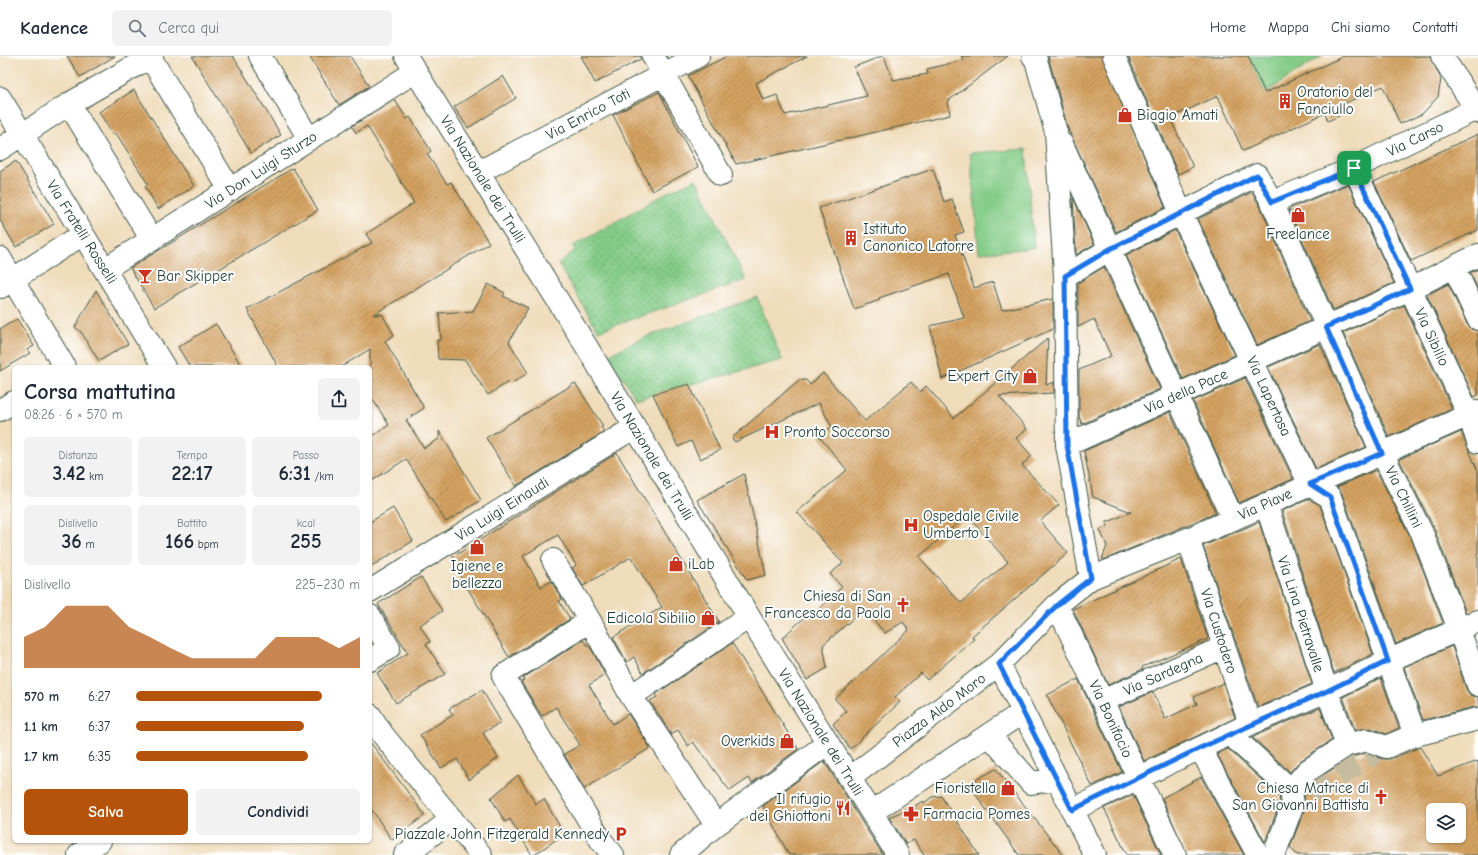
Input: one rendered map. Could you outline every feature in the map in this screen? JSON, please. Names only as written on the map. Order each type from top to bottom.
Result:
[{"type":"street","points":[[260,56],[309,139]]},
{"type":"street","name":"Via Enrico Toti","points":[[479,172],[658,65],[698,56]]},
{"type":"street","name":"Via Lapertosa","points":[[1114,56],[1181,213],[1310,484]]},
{"type":"street","points":[[1442,56],[1477,111]]},
{"type":"street","points":[[1036,57],[1056,132],[1233,518]]},
{"type":"street","points":[[0,149],[141,59],[230,190]]},
{"type":"street","name":"Via Don Luigi Sturzo","points":[[105,269],[309,139],[411,64]]},
{"type":"street","name":"Via Nazionale dei Trulli","points":[[411,64],[479,172],[749,616],[898,855]]},
{"type":"street","points":[[658,65],[720,175]]},
{"type":"street","name":"Via Fratelli Rosselli","points":[[0,98],[163,365]]},
{"type":"street","points":[[69,104],[152,240]]},
{"type":"street","name":"Via Carso","points":[[1272,202],[1354,168],[1477,111]]},
{"type":"street","points":[[1056,132],[1065,276],[1067,445],[1091,578]]},
{"type":"street","name":"Via Sibilio","points":[[1354,168],[1410,289],[1473,413],[1478,442]]},
{"type":"street","points":[[1065,276],[1110,249],[1257,175],[1272,202]]},
{"type":"street","name":"Via Chillini","points":[[1272,202],[1382,453],[1468,625],[1478,685]]},
{"type":"street","points":[[6,283],[83,234]]},
{"type":"street","name":"Via della Pace","points":[[1067,445],[1410,289],[1478,255]]},
{"type":"street","points":[[0,258],[6,283],[62,365]]},
{"type":"street","points":[[1454,267],[1478,319]]},
{"type":"street","points":[[0,410],[12,403]]},
{"type":"street","name":"Via Piave","points":[[1057,605],[1091,578],[1188,539],[1473,413]]},
{"type":"street","name":"Via Luigi Einaudi","points":[[372,590],[635,427]]},
{"type":"street","points":[[1310,484],[1330,497],[1415,735]]},
{"type":"street","name":"Via Lina Pietravalle","points":[[1266,504],[1346,745]]},
{"type":"street","name":"Via Custodero","points":[[1188,539],[1250,724]]},
{"type":"street","points":[[553,560],[590,621],[631,696],[716,825]]},
{"type":"street","name":"Piazza Aldo Moro","points":[[850,778],[999,664],[1057,605]]},
{"type":"street","name":"Via Bonifacio","points":[[1057,605],[1175,855]]},
{"type":"street","points":[[631,696],[749,616]]},
{"type":"street","points":[[372,619],[389,648],[372,659]]},
{"type":"street","points":[[590,621],[503,676],[606,847]]},
{"type":"street","points":[[1072,810],[1250,724],[1327,691],[1388,661],[1468,625]]},
{"type":"street","name":"Via Sardegna","points":[[1102,701],[1224,647]]},
{"type":"street","points":[[999,664],[1095,855]]},
{"type":"street","points":[[872,812],[1023,712]]},
{"type":"street","points":[[372,718],[383,735],[481,855]]},
{"type":"street","points":[[1274,855],[1307,771],[1346,745],[1367,740],[1381,750],[1415,735],[1478,719]]},
{"type":"street","points":[[1230,734],[1298,796]]},
{"type":"street","points":[[989,735],[1031,783],[1057,779]]},
{"type":"street","points":[[682,855],[716,825],[828,743]]},
{"type":"street","points":[[1200,748],[1258,855]]},
{"type":"street","points":[[405,855],[452,819]]},
{"type":"street","points":[[79,855],[97,843]]},
{"type":"green space","points":[[1248,56],[1322,56],[1265,93]]},
{"type":"green space","points":[[1026,149],[1034,248],[979,253],[970,153]]},
{"type":"green space","points":[[696,179],[746,280],[598,331],[558,264],[575,250],[573,246],[664,194]]},
{"type":"green space","points":[[757,297],[782,360],[636,399],[608,355],[643,338]]},
{"type":"building","points":[[67,56],[115,56],[80,77]]},
{"type":"building","points":[[192,56],[233,56],[281,135],[251,153]]},
{"type":"building","points":[[309,56],[350,56],[369,86],[339,105]]},
{"type":"building","points":[[581,56],[641,56],[641,59],[595,83]]},
{"type":"building","points":[[727,56],[807,56],[756,83],[763,100],[777,95],[785,115],[867,96],[854,67],[882,56],[884,56],[893,80],[928,74],[927,69],[964,60],[961,56],[1008,56],[948,101],[950,115],[736,164],[688,76]]},
{"type":"building","points":[[1048,56],[1102,56],[1165,207],[1116,232],[1068,129]]},
{"type":"building","name":"Oratorio del Fanciullo","points":[[1128,56],[1248,56],[1265,93],[1344,56],[1430,56],[1441,79],[1438,97],[1422,114],[1400,124],[1383,86],[1341,105],[1345,113],[1328,121],[1325,113],[1243,151],[1218,96],[1170,118],[1193,167],[1178,174]]},
{"type":"building","points":[[503,76],[516,98],[468,128],[454,107]]},
{"type":"building","points":[[134,90],[194,186],[158,209],[145,186],[148,184],[116,133],[113,135],[99,112]]},
{"type":"building","points":[[659,92],[698,167],[652,191],[613,115]]},
{"type":"building","points":[[395,100],[407,119],[410,117],[431,151],[427,154],[447,184],[451,182],[489,243],[373,315],[382,314],[394,335],[385,341],[424,408],[406,420],[424,448],[439,439],[439,431],[481,500],[446,522],[406,459],[372,481],[372,437],[389,425],[372,398],[372,365],[370,365],[370,349],[344,365],[277,365],[247,309],[372,243],[366,234],[414,203],[367,126],[356,133],[352,126]]},
{"type":"building","points":[[1478,134],[1478,230],[1411,261],[1374,182]]},
{"type":"building","points":[[16,161],[54,224],[16,247],[0,220],[0,171]]},
{"type":"building","points":[[293,168],[318,210],[154,308],[130,268]]},
{"type":"building","name":"Istituto Canonico Latorre","points":[[933,169],[944,202],[952,199],[964,232],[955,235],[974,288],[993,282],[1002,310],[1053,299],[1053,329],[942,379],[930,326],[964,318],[949,274],[879,298],[880,300],[854,309],[819,208]]},
{"type":"building","points":[[1348,184],[1394,283],[1333,310],[1289,209]]},
{"type":"building","points":[[1252,192],[1261,208],[1310,321],[1257,345],[1198,219]]},
{"type":"building","points":[[1073,197],[1094,244],[1076,255]]},
{"type":"building","points":[[1175,230],[1235,355],[1183,379],[1126,255]]},
{"type":"building","points":[[1104,267],[1160,389],[1082,424],[1079,417],[1079,370],[1111,356],[1094,319],[1078,327],[1078,283]]},
{"type":"building","points":[[1478,269],[1478,289],[1470,273]]},
{"type":"building","points":[[488,284],[505,293],[503,296],[528,308],[509,342],[528,373],[512,383],[510,381],[488,395],[465,360],[438,359],[437,340],[441,340],[439,313],[473,311]]},
{"type":"building","points":[[1448,284],[1467,324],[1471,329],[1478,331],[1478,395],[1474,397],[1427,295]]},
{"type":"building","points":[[96,290],[128,344],[99,361],[81,332],[75,327]]},
{"type":"building","points":[[1404,305],[1452,409],[1389,437],[1343,333]]},
{"type":"building","points":[[17,319],[34,346],[27,350],[30,353],[0,371],[0,329]]},
{"type":"building","points":[[216,324],[241,365],[189,365],[178,347]]},
{"type":"building","points":[[1048,338],[1046,385],[1054,382],[1054,393],[999,396],[1027,429],[1016,438],[1032,456],[1022,465],[1059,505],[1040,521],[1068,553],[972,636],[974,639],[927,680],[921,673],[895,697],[900,702],[850,749],[833,724],[846,711],[835,699],[909,630],[903,622],[885,633],[864,609],[823,645],[827,668],[807,680],[782,638],[807,615],[810,618],[842,587],[830,574],[843,563],[797,512],[847,470],[818,435],[832,427],[819,403],[735,442],[732,438],[799,380],[806,380],[810,385],[823,373],[865,421],[911,382],[920,392],[926,386],[954,418]],"holes":[[[967,515],[1008,562],[961,603],[919,557]]]},
{"type":"building","points":[[1320,344],[1366,447],[1316,469],[1268,367]]},
{"type":"building","points":[[1245,378],[1293,479],[1239,503],[1193,401]]},
{"type":"building","points":[[575,383],[603,426],[601,427],[604,432],[516,486],[486,438]]},
{"type":"building","points":[[689,384],[720,450],[700,459],[691,441],[678,447],[653,394]]},
{"type":"building","points":[[1170,412],[1216,513],[1106,559],[1102,559],[1107,546],[1100,530],[1108,526],[1106,523],[1131,512],[1093,497],[1084,451]]},
{"type":"building","points":[[1461,432],[1478,471],[1478,609],[1466,613],[1434,528],[1399,459]]},
{"type":"building","points":[[617,453],[719,622],[643,673],[634,657],[627,662],[613,637],[662,607],[631,557],[583,586],[572,568],[576,565],[558,535],[523,556],[541,587],[551,581],[562,599],[559,601],[570,619],[509,657],[453,564],[453,557]]},
{"type":"building","points":[[1376,470],[1411,538],[1443,623],[1396,644],[1342,493],[1337,487]]},
{"type":"building","points":[[744,474],[766,575],[747,580],[697,500]]},
{"type":"building","points":[[1309,499],[1320,505],[1373,654],[1334,673],[1282,511]]},
{"type":"building","points":[[393,508],[413,541],[372,566],[372,521]]},
{"type":"building","points":[[1259,522],[1312,684],[1258,707],[1203,546]]},
{"type":"building","points":[[1181,559],[1208,639],[1142,667],[1143,669],[1108,685],[1073,609]]},
{"type":"building","points":[[421,577],[442,611],[420,625],[430,642],[426,644],[445,674],[396,703],[377,673],[408,653],[378,604]]},
{"type":"building","points":[[583,640],[592,650],[605,675],[589,685],[613,724],[628,714],[650,748],[584,789],[564,754],[580,745],[556,707],[542,716],[521,682],[524,680],[523,678]]},
{"type":"building","points":[[732,643],[798,749],[752,783],[749,778],[730,791],[693,742],[688,746],[678,730],[671,734],[650,701],[657,697],[656,694]]},
{"type":"building","points":[[1452,646],[1466,689],[1470,695],[1478,697],[1478,706],[1423,720],[1404,667]]},
{"type":"building","points":[[1381,678],[1399,728],[1386,734],[1371,728],[1355,730],[1343,697]]},
{"type":"building","points":[[1078,679],[1122,772],[1092,786],[1047,695]]},
{"type":"building","points":[[1223,683],[1235,718],[1144,761],[1119,707],[1153,692],[1165,719],[1197,704],[1194,697]]},
{"type":"building","points":[[482,690],[501,722],[483,733],[498,758],[469,780],[457,759],[441,768],[420,735],[453,715],[449,709]]},
{"type":"building","points":[[1320,708],[1332,740],[1300,761],[1290,772],[1252,737]]},
{"type":"building","points":[[372,745],[425,815],[392,840],[372,810]]},
{"type":"building","name":"Chiesa Matrice di San Giovanni Battista","points":[[1420,747],[1438,776],[1478,761],[1478,855],[1297,855],[1290,847],[1305,808],[1304,794],[1315,780],[1352,757],[1366,753],[1382,759],[1390,759]]},
{"type":"building","points":[[1228,749],[1279,796],[1280,803],[1265,842],[1217,754]]},
{"type":"building","points":[[824,761],[883,855],[789,855],[763,806]]},
{"type":"building","points":[[996,769],[1063,855],[1019,855],[968,784]]},
{"type":"building","points":[[518,775],[536,804],[544,799],[564,834],[534,855],[532,855],[510,819],[505,822],[491,798]]},
{"type":"building","points":[[1201,777],[1244,855],[1187,855],[1162,798]]},
{"type":"building","points":[[1133,795],[1161,855],[1127,855],[1104,808]]},
{"type":"building","points":[[941,796],[979,855],[924,855],[914,840],[906,844],[889,817],[923,801],[924,803],[932,797]]},
{"type":"tunnel","points":[[1310,793],[1375,753]]},
{"type":"place","name":"Oratorio del Fanciullo","points":[[1285,101]]},
{"type":"place","name":"Biagio Amati","points":[[1125,115]]},
{"type":"place","name":"Freelance","points":[[1298,215]]},
{"type":"place","name":"Istituto Canonico Latorre","points":[[851,238]]},
{"type":"place","name":"Bar Skipper","points":[[145,276]]},
{"type":"place","name":"Expert City","points":[[1030,376]]},
{"type":"place","name":"Pronto Soccorso","points":[[772,432]]},
{"type":"place","name":"Ospedale Civile Umberto I","points":[[911,525]]},
{"type":"place","name":"Igiene e bellezza","points":[[477,547]]},
{"type":"place","name":"iLab","points":[[676,564]]},
{"type":"place","name":"Chiesa di San Francesco da Paola","points":[[903,605]]},
{"type":"place","name":"Edicola Sibilio","points":[[708,618]]},
{"type":"place","name":"Overkids","points":[[787,741]]},
{"type":"place","name":"Fioristella","points":[[1008,788]]},
{"type":"place","name":"Chiesa Matrice di San Giovanni Battista","points":[[1381,797]]},
{"type":"place","name":"Il rifugio dei Ghiottoni","points":[[843,808]]},
{"type":"place","name":"Farmacia Pomes","points":[[911,814]]},
{"type":"place","name":"Piazzale John Fitzgerald Kennedy","points":[[621,834]]},
{"type":"route","points":[[1354,168],[1410,289],[1326,327],[1382,453],[1310,484],[1330,497],[1388,661],[1327,691],[1250,724],[1072,810],[999,664],[1057,605],[1091,578],[1067,445],[1065,276],[1110,249],[1257,175],[1272,202],[1354,168]]}]
